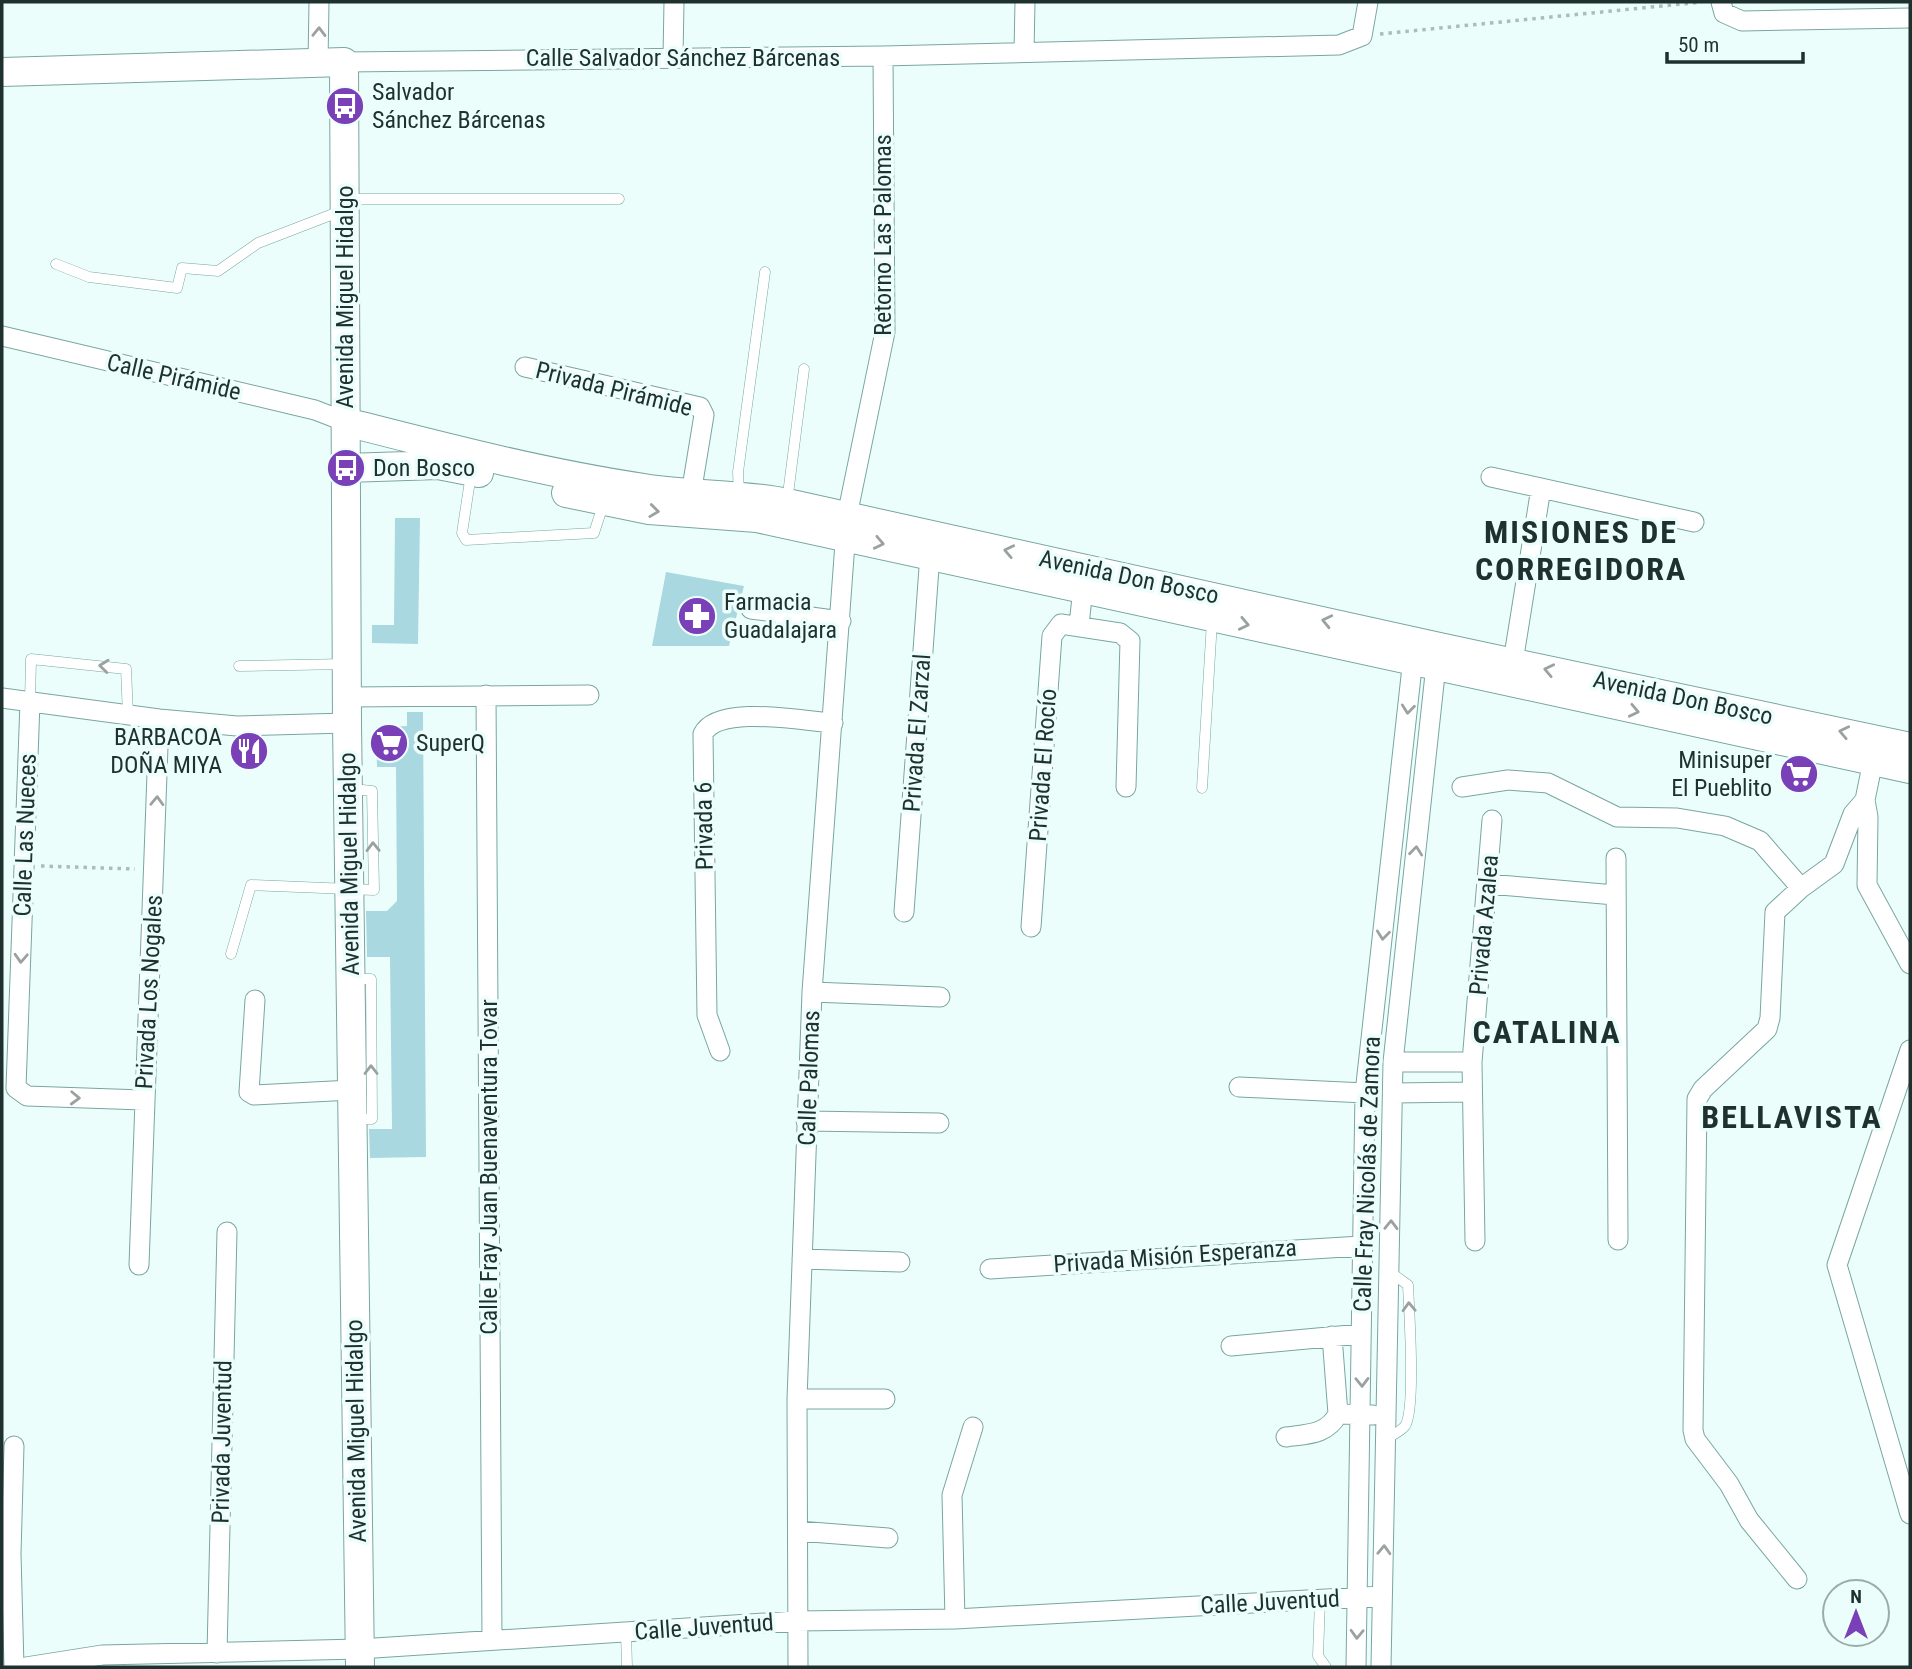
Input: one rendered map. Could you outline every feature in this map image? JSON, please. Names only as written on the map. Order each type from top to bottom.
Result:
[{"type":"street","points":[[319,2],[331,62]]},
{"type":"street","points":[[673,57],[674,2]]},
{"type":"street","points":[[1024,52],[1025,2]]},
{"type":"street","points":[[1362,36],[1368,2]]},
{"type":"street","points":[[1721,2],[1724,13],[1742,21],[1910,18]]},
{"type":"street","name":"Calle Salvador Sánchez Bárcenas","points":[[2,72],[331,62],[883,56],[1339,45],[1362,36]]},
{"type":"street","name":"Retorno Las Palomas","points":[[846,526],[885,332],[883,56]]},
{"type":"street","name":"Avenida Miguel Hidalgo","points":[[331,62],[345,204],[346,664],[359,1658]]},
{"type":"street","name":"Calle Pirámide","points":[[2,335],[315,410],[346,422]]},
{"type":"street","name":"Privada Pirámide","points":[[525,367],[700,407],[704,415],[691,494]]},
{"type":"street","name":"Avenida Don Bosco","points":[[346,422],[559,474],[691,494],[739,495],[787,503],[930,554],[1213,617],[1425,653],[1513,662],[1876,750],[1910,769]]},
{"type":"street","name":"Avenida Don Bosco","points":[[346,468],[400,464],[438,465],[649,510],[846,526],[1425,653],[1551,693],[1876,750],[1910,747]]},
{"type":"street","points":[[1491,477],[1694,522]]},
{"type":"street","points":[[1513,662],[1541,488]]},
{"type":"street","name":"Calle Palomas","points":[[798,1667],[797,1399],[806,1121],[812,992],[846,526]]},
{"type":"street","name":"Privada El Zarzal","points":[[904,912],[930,554]]},
{"type":"street","points":[[1093,590],[1079,625],[1126,636],[1131,647],[1126,787]]},
{"type":"street","points":[[1093,590],[1101,630]]},
{"type":"street","points":[[751,609],[841,621]]},
{"type":"street","name":"Privada El Rocío","points":[[1031,927],[1052,636],[1061,624],[1079,625]]},
{"type":"street","name":"Calle Fray Nicolás de Zamora","points":[[1381,1667],[1394,1062],[1425,653]]},
{"type":"street","name":"Calle Fray Nicolás de Zamora","points":[[1356,1667],[1365,1093],[1425,653]]},
{"type":"street","points":[[2,698],[159,719],[237,726],[347,710],[486,695],[589,695]]},
{"type":"street","name":"Calle Fray Juan Buenaventura Tovar","points":[[486,695],[492,1640]]},
{"type":"street","name":"Calle Las Nueces","points":[[30,702],[16,1087],[27,1096],[143,1100]]},
{"type":"street","name":"Privada 6","points":[[720,1051],[707,1015],[703,734],[707,727],[731,716],[833,723]]},
{"type":"street","name":"Privada Los Nogales","points":[[139,1265],[159,719]]},
{"type":"street","points":[[1876,750],[1865,800],[1868,817],[1867,885],[1875,905],[1910,964]]},
{"type":"street","points":[[1462,787],[1508,780],[1548,783],[1617,817],[1677,818],[1725,826],[1760,841],[1801,888]]},
{"type":"street","points":[[1797,1578],[1749,1520],[1730,1484],[1695,1439],[1693,1430],[1698,1099],[1703,1089],[1767,1029],[1770,1018],[1774,912],[1834,864],[1853,814],[1865,800]]},
{"type":"street","name":"Privada Azalea","points":[[1475,1241],[1472,1062],[1492,820]]},
{"type":"street","points":[[1616,858],[1618,1240]]},
{"type":"street","points":[[1488,884],[1615,895]]},
{"type":"street","points":[[812,992],[940,997]]},
{"type":"street","points":[[255,1000],[249,1092],[254,1095],[352,1090]]},
{"type":"street","points":[[1910,1050],[1839,1249],[1837,1265],[1910,1514]]},
{"type":"street","points":[[1394,1062],[1472,1062]]},
{"type":"street","points":[[1240,1087],[1365,1093]]},
{"type":"street","points":[[1393,1093],[1471,1092]]},
{"type":"street","points":[[806,1121],[939,1123]]},
{"type":"street","points":[[1364,1130],[1392,1129]]},
{"type":"street","name":"Privada Juventud","points":[[227,1232],[229,1658]]},
{"type":"street","name":"Privada Misión Esperanza","points":[[990,1269],[1361,1246]]},
{"type":"street","points":[[802,1259],[900,1262]]},
{"type":"street","points":[[1231,1346],[1361,1334]]},
{"type":"street","points":[[1286,1437],[1319,1433],[1332,1426],[1338,1415],[1332,1336]]},
{"type":"street","points":[[797,1399],[885,1399]]},
{"type":"street","points":[[1338,1415],[1388,1416]]},
{"type":"street","points":[[955,1619],[952,1494],[973,1427]]},
{"type":"street","points":[[14,1446],[10,1555],[14,1667]]},
{"type":"street","points":[[798,1531],[888,1538]]},
{"type":"street","name":"Calle Juventud","points":[[26,1667],[102,1655],[165,1660],[359,1658],[492,1640],[796,1621],[955,1619],[1382,1596]]},
{"type":"lane","points":[[56,264],[89,277],[177,288],[182,268],[218,271],[258,243],[345,204],[619,199]]},
{"type":"lane","points":[[739,495],[738,472],[765,272]]},
{"type":"lane","points":[[787,503],[804,369]]},
{"type":"lane","points":[[471,471],[462,533],[466,540],[594,533],[604,501]]},
{"type":"lane","points":[[1202,788],[1213,617]]},
{"type":"lane","points":[[30,702],[31,659],[126,669],[128,715]]},
{"type":"lane","points":[[239,666],[346,664]]},
{"type":"lane","points":[[231,954],[251,885],[349,888]]},
{"type":"lane","points":[[350,979],[371,979],[372,1119],[352,1119]]},
{"type":"lane","points":[[1387,1438],[1405,1427],[1409,1417],[1410,1369],[1408,1285],[1390,1272]]},
{"type":"lane","points":[[1320,1600],[1318,1656],[1326,1667]]},
{"type":"lane","points":[[626,1632],[627,1667]]},
{"type":"path","points":[[1362,36],[1702,2]]},
{"type":"path","points":[[25,866],[155,870]]},
{"type":"building","points":[[395,518],[420,518],[418,644],[372,643],[372,625],[394,625]]},
{"type":"building","name":"Farmacia Guadalajara","points":[[666,572],[744,586],[729,646],[652,646]]},
{"type":"building","points":[[407,712],[423,712],[426,1157],[370,1158],[369,1129],[392,1129],[390,957],[367,957],[366,911],[387,911],[397,901],[396,767],[377,767],[376,727],[407,726]]},
{"type":"place","name":"Salvador Sánchez Bárcenas","points":[[345,106]]},
{"type":"place","name":"Don Bosco","points":[[346,468]]},
{"type":"place","name":"Farmacia Guadalajara","points":[[697,616]]},
{"type":"place","name":"SuperQ","points":[[389,743]]},
{"type":"place","name":"BARBACOA DOÑA MIYA","points":[[249,751]]},
{"type":"place","name":"Minisuper El Pueblito","points":[[1799,774]]},
{"type":"district","name":"MISIONES DE CORREGIDORA","points":[[1581,550]]},
{"type":"district","name":"CATALINA","points":[[1547,1032]]},
{"type":"district","name":"BELLAVISTA","points":[[1792,1117]]}]
